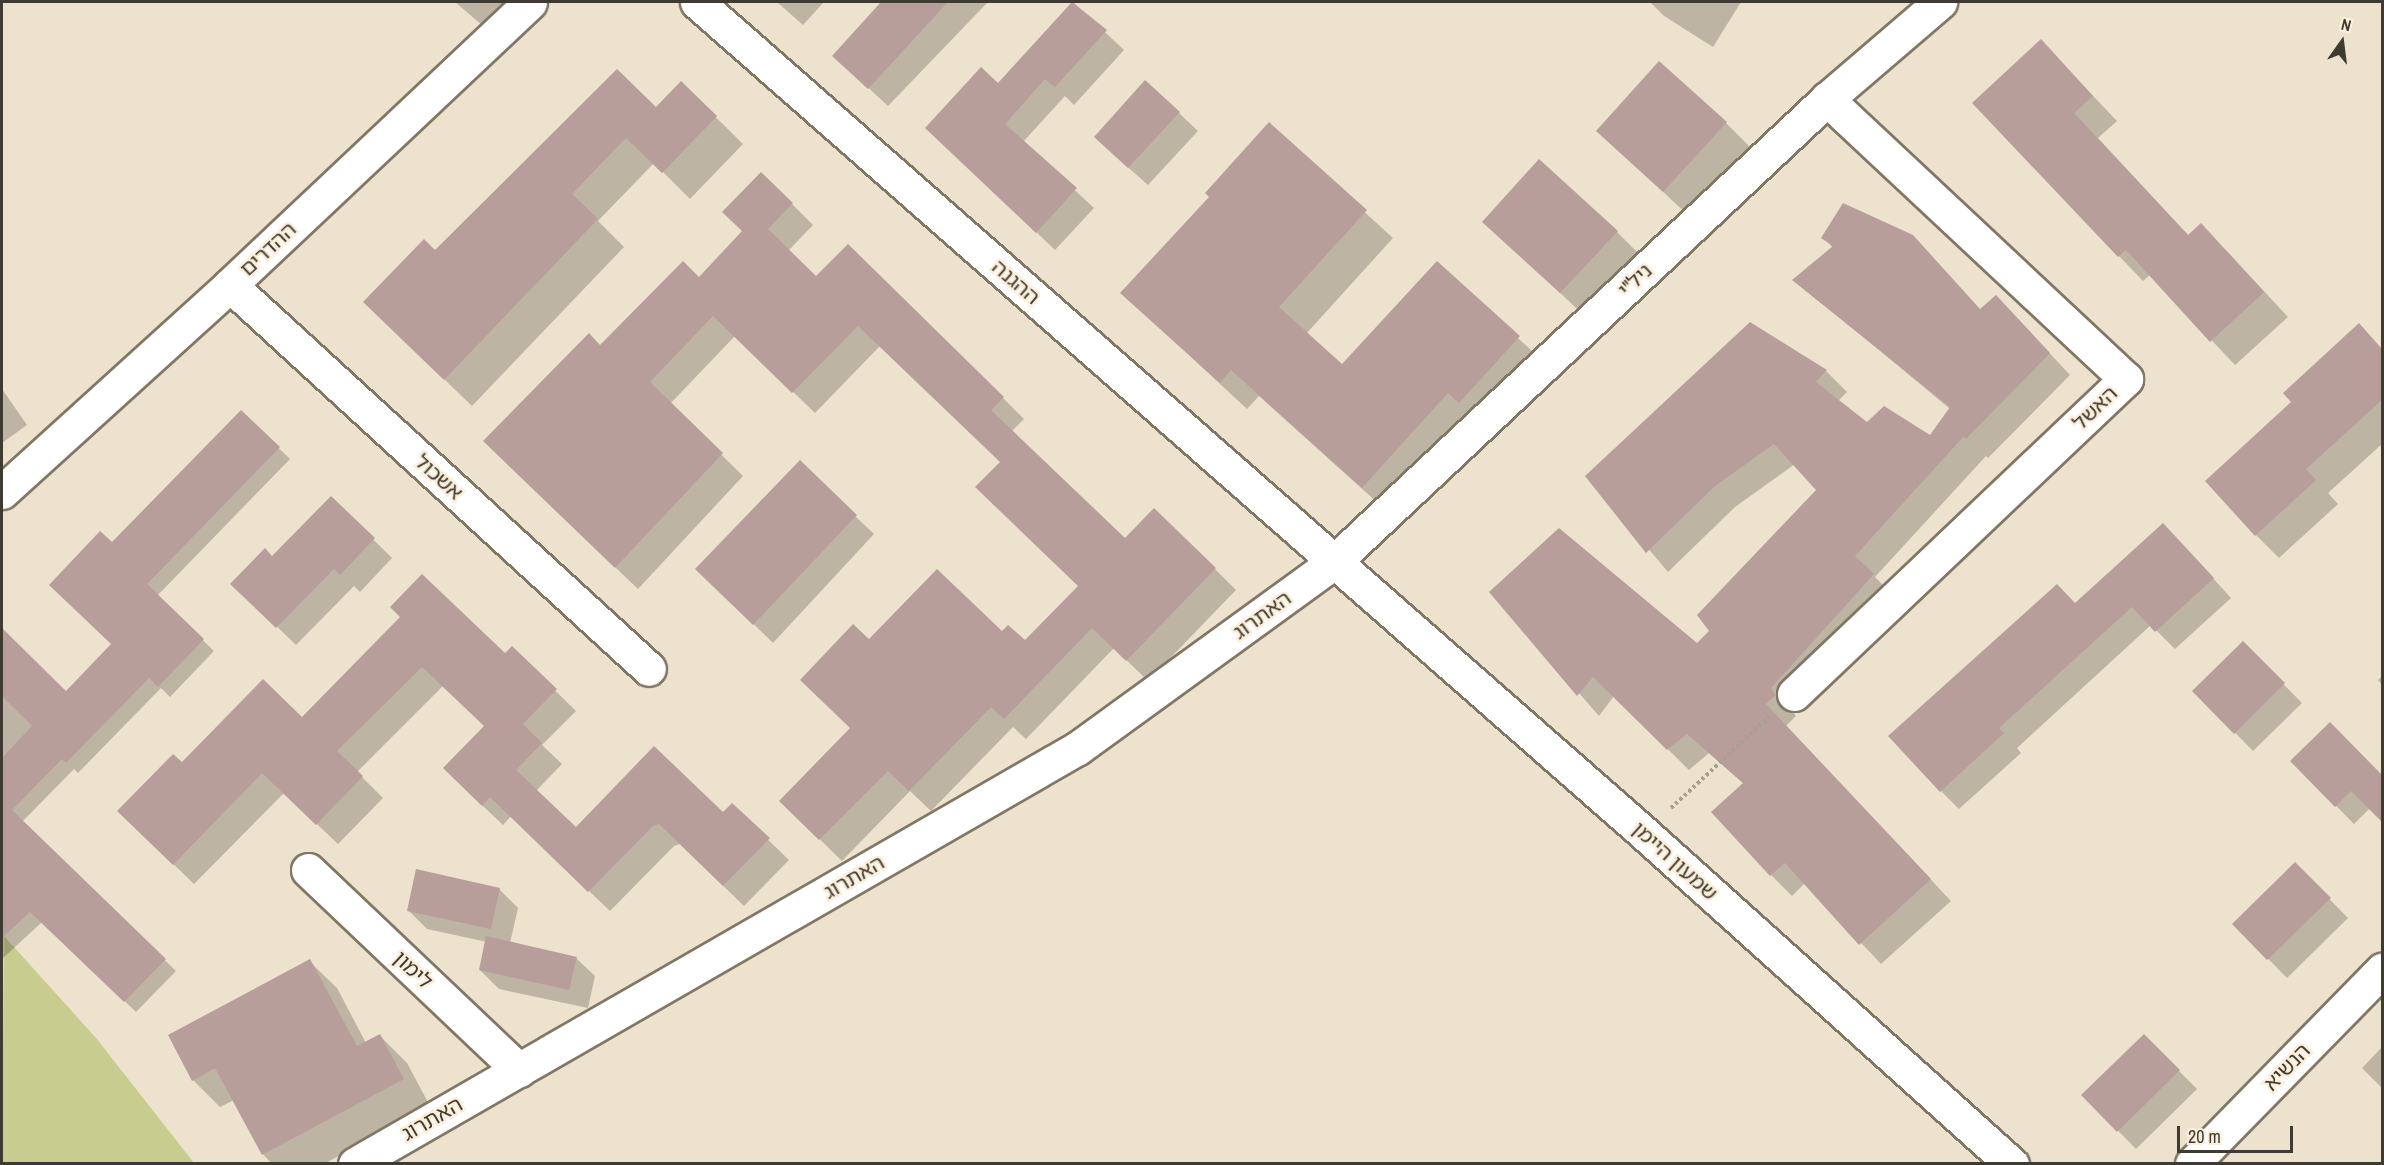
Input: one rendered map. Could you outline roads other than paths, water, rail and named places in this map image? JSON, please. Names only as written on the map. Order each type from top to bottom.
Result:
[{"type":"street","name":"ההדרים","points":[[2,492],[230,285],[530,2]]},
{"type":"street","name":"ההגנה","points":[[697,2],[1334,562]]},
{"type":"street","name":"ניל\"י","points":[[1334,562],[1827,99],[1940,2]]},
{"type":"street","name":"האשל","points":[[1794,694],[2126,379],[1827,99]]},
{"type":"street","name":"אשכול","points":[[230,285],[649,669]]},
{"type":"street","name":"שמעון היימן","points":[[1334,562],[1645,834],[2012,1164]]},
{"type":"street","name":"האתרוג","points":[[355,1164],[1078,748],[1334,562]]},
{"type":"street","name":"לימון","points":[[308,870],[519,1070]]},
{"type":"street","name":"הנשיא","points":[[2192,1164],[2382,970]]}]
